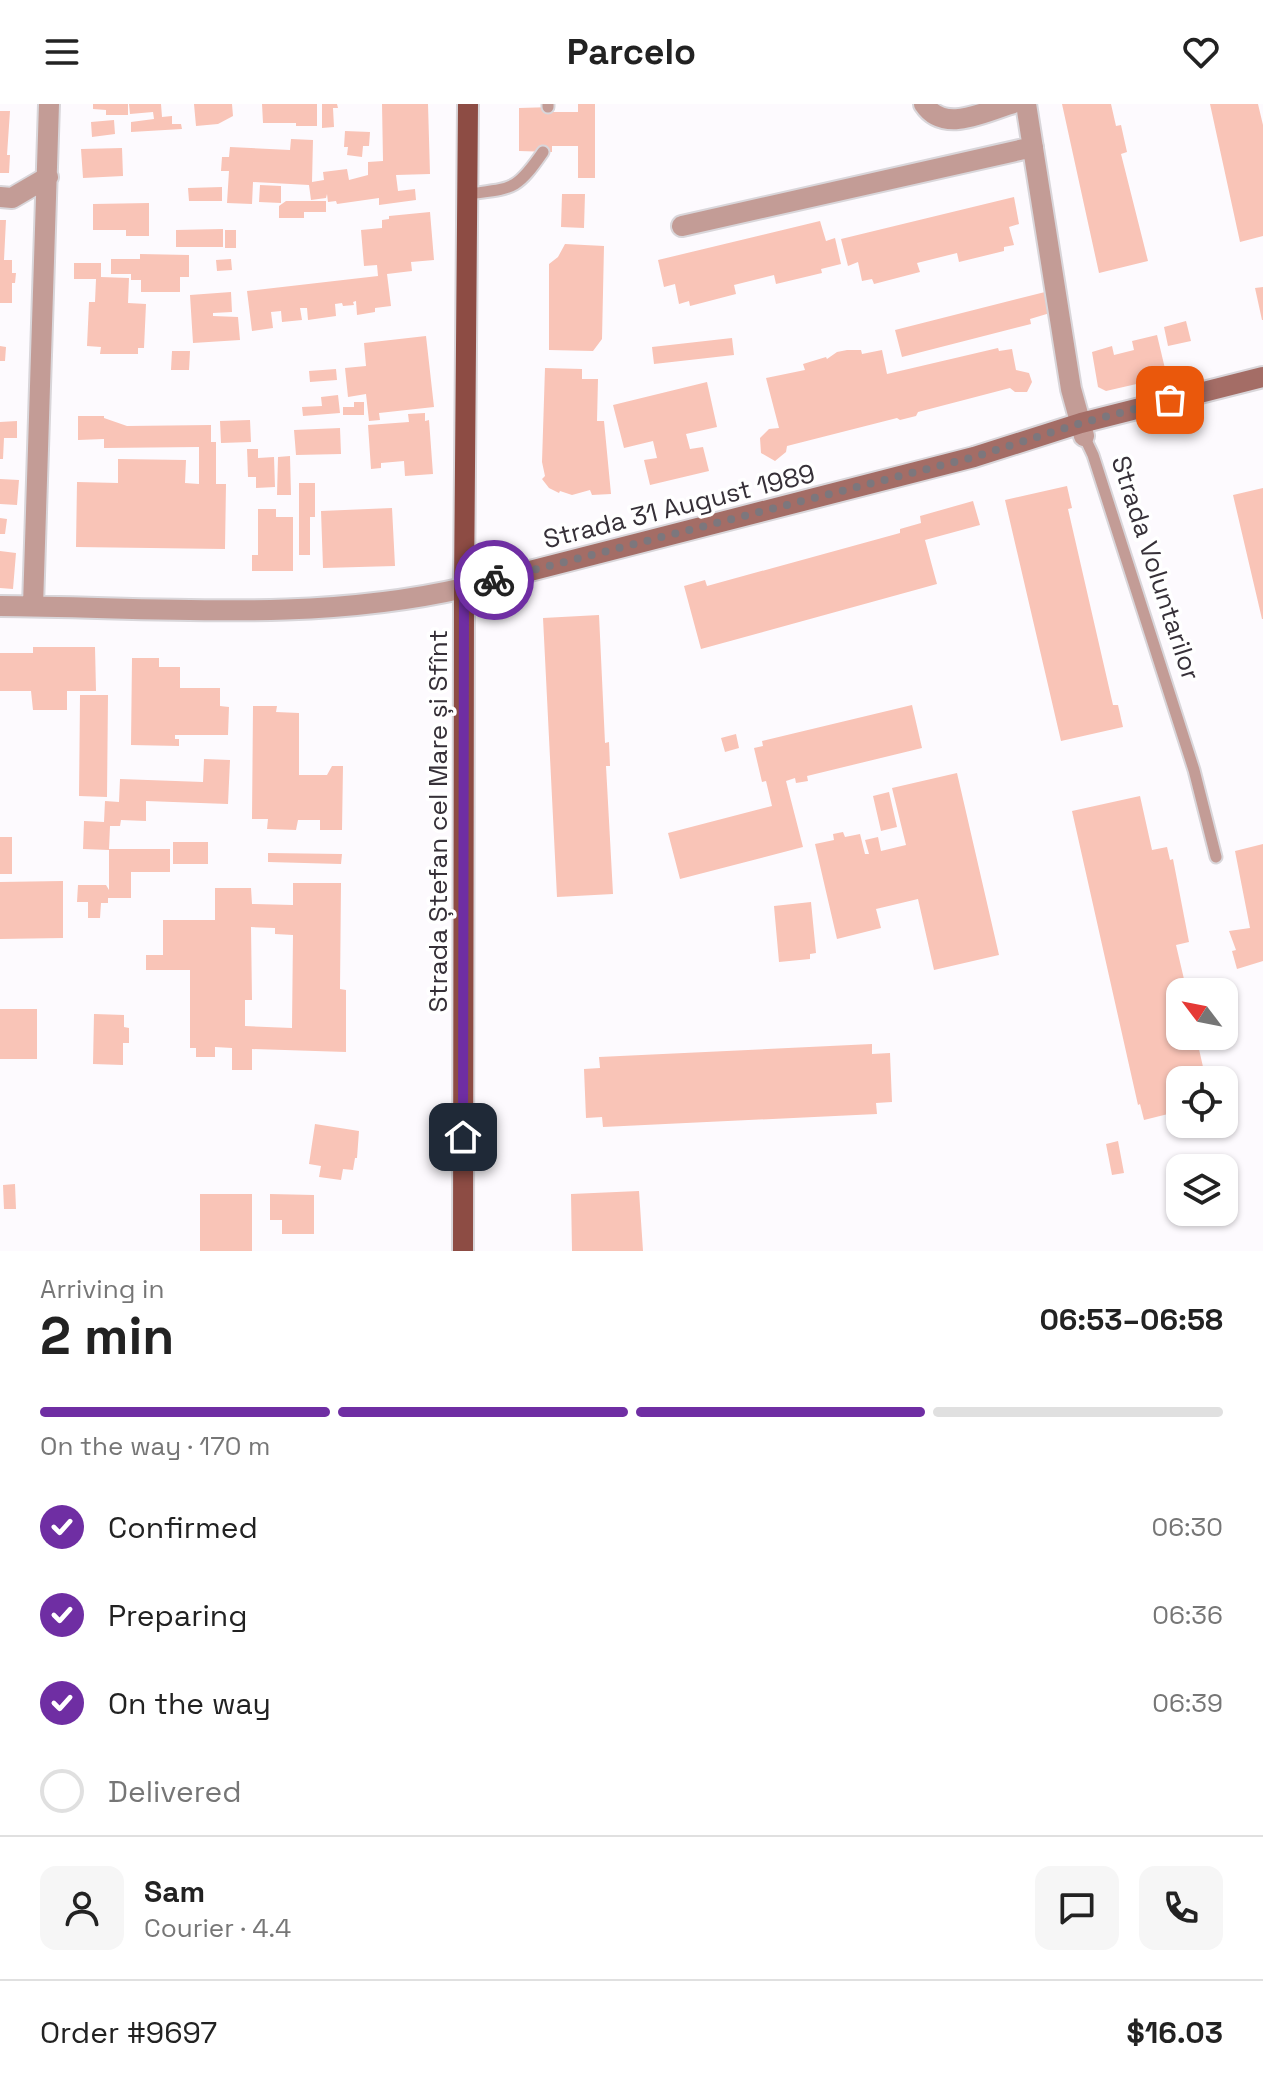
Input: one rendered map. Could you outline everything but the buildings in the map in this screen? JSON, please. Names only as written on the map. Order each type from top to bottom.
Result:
[{"type":"main road","name":"Strada Ștefan cel Mare și Sfînt","points":[[463,1251],[468,104]]},
{"type":"main road","name":"Strada 31 August 1989","points":[[464,588],[1262,381]]},
{"type":"street","points":[[33,606],[49,104]]},
{"type":"street","points":[[924,104],[937,118],[948,120],[1011,104]]},
{"type":"street","name":"Strada Voluntarilor","points":[[1026,104],[1071,389],[1083,429]]},
{"type":"street","points":[[682,226],[1033,147]]},
{"type":"street","points":[[0,197],[12,198],[48,177]]},
{"type":"street","name":"Strada 31 August 1989","points":[[0,606],[202,610],[321,608],[413,600],[464,588]]},
{"type":"lane","points":[[469,194],[512,188],[543,152]]},
{"type":"lane","name":"Strada Voluntarilor","points":[[1083,429],[1194,770],[1216,857]]},
{"type":"way so far","points":[[494,580],[974,457],[1081,423],[1170,400]]},
{"type":"route","points":[[463,1137],[464,588],[494,580]]}]
